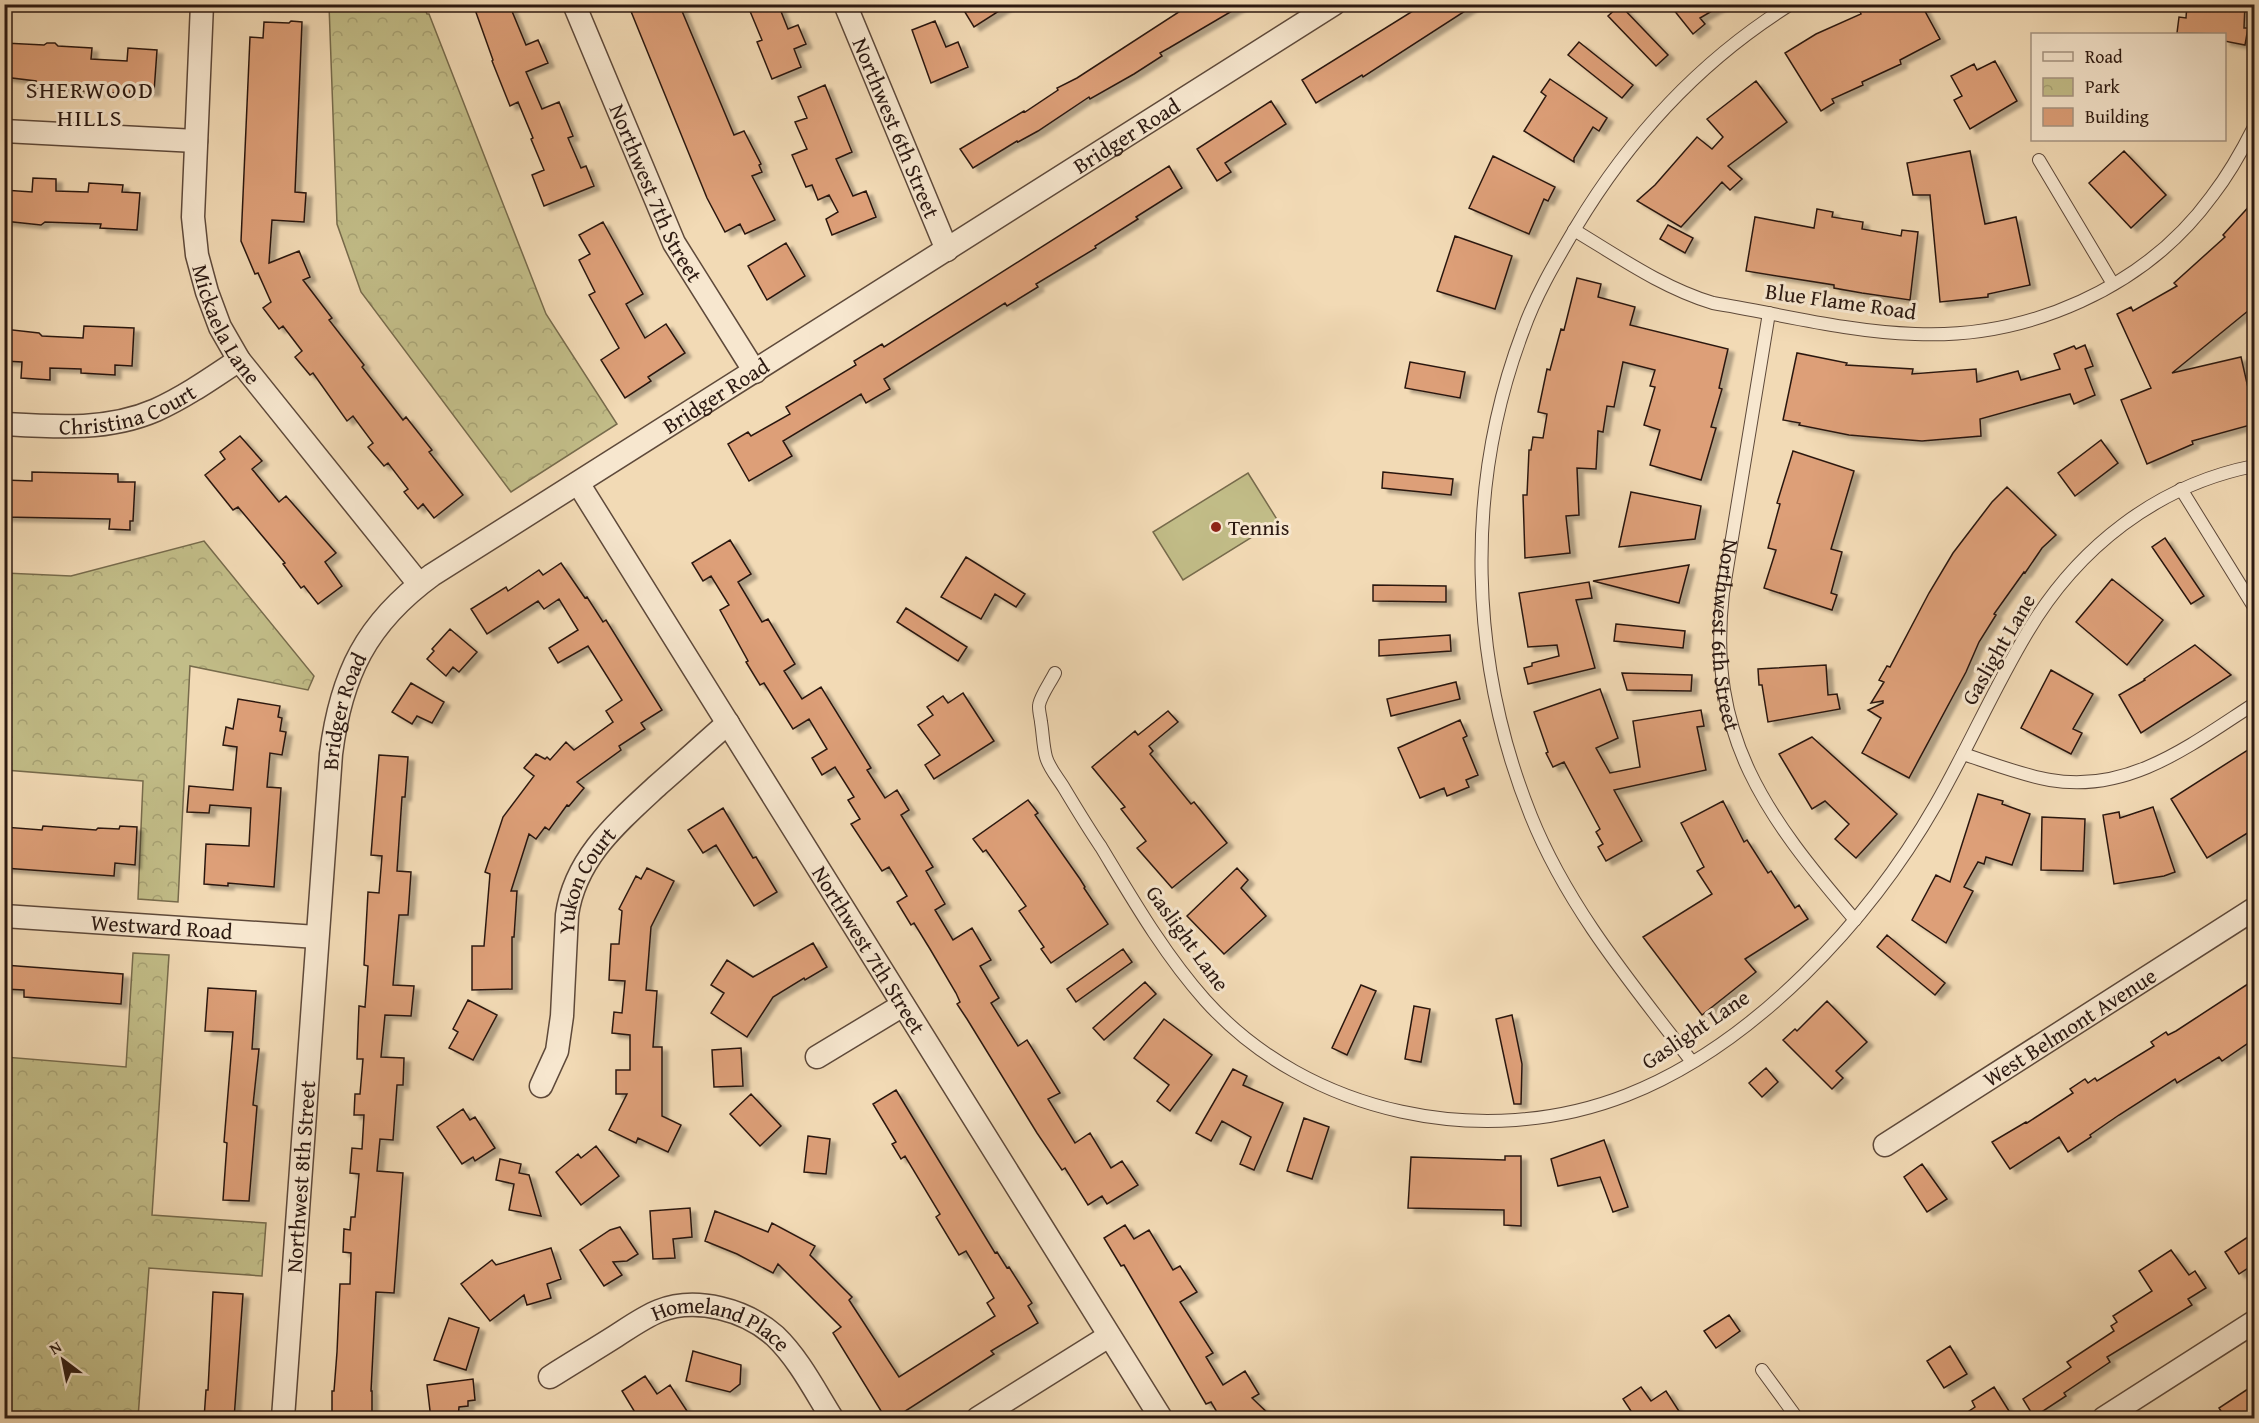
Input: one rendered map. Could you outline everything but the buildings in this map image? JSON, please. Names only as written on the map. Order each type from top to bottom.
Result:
[{"type":"street","name":"Mickaela Lane","points":[[202,4],[193,217],[197,255],[220,327],[239,360],[419,584]]},
{"type":"street","name":"Northwest 7th Street","points":[[574,4],[674,243],[755,372]]},
{"type":"street","name":"Bridger Road","points":[[317,937],[332,754],[340,700],[356,661],[370,637],[393,609],[419,584],[1335,4]]},
{"type":"street","name":"Northwest 6th Street","points":[[850,7],[947,250]]},
{"type":"street","points":[[4,131],[196,141]]},
{"type":"street","name":"Christina Court","points":[[4,424],[81,427],[118,422],[154,411],[181,398],[239,360]]},
{"type":"street","name":"Northwest 7th Street","points":[[578,483],[1161,1419]]},
{"type":"street","name":"Yukon Court","points":[[541,1086],[557,1051],[562,1016],[569,898],[586,861],[615,825],[728,723]]},
{"type":"street","name":"West Belmont Avenue","points":[[1885,1145],[2254,909]]},
{"type":"street","name":"Westward Road","points":[[4,916],[317,937]]},
{"type":"street","name":"Northwest 8th Street","points":[[284,1419],[317,937]]},
{"type":"street","points":[[817,1057],[903,1005]]},
{"type":"street","name":"Homeland Place","points":[[550,1377],[639,1321],[661,1310],[682,1306],[709,1307],[742,1315],[776,1337],[792,1356],[832,1419]]},
{"type":"street","points":[[2104,1419],[2254,1322]]},
{"type":"street","points":[[978,1419],[1109,1336]]},
{"type":"lane","points":[[1692,1062],[1585,920],[1532,819],[1500,722],[1488,661],[1481,587],[1482,531],[1488,468],[1496,422],[1522,332],[1552,267],[1616,165],[1665,107],[1705,69],[1746,35],[1791,4]]},
{"type":"lane","name":"Blue Flame Road","points":[[1574,230],[1689,296],[1713,303],[1886,333],[1964,333],[2024,323],[2062,309],[2113,284],[2156,255],[2192,221],[2212,198],[2234,165],[2254,126]]},
{"type":"lane","points":[[2039,160],[2113,284]]},
{"type":"lane","name":"Northwest 6th Street","points":[[1769,313],[1723,593],[1720,627],[1723,682],[1730,718],[1739,747],[1760,794],[1787,837],[1855,921]]},
{"type":"lane","name":"Gaslight Lane","points":[[1055,674],[1038,706],[1047,761],[1142,914],[1177,965],[1205,1001],[1224,1020],[1272,1057],[1329,1088],[1373,1104],[1435,1119],[1491,1122],[1544,1117],[1597,1105],[1653,1084],[1692,1062],[1728,1037],[1792,985],[1855,921],[1916,836],[1936,804],[2027,633],[2063,583],[2084,560],[2150,505],[2207,478],[2254,466]]},
{"type":"lane","points":[[2181,489],[2254,607]]},
{"type":"lane","points":[[1963,754],[2052,780],[2072,782],[2107,780],[2150,768],[2254,704]]},
{"type":"lane","points":[[1762,1370],[1797,1419]]},
{"type":"green space","points":[[329,5],[423,5],[429,14],[546,314],[617,424],[511,492],[361,292],[337,224]]},
{"type":"green space","name":"Tennis","points":[[1248,473],[1278,521],[1183,580],[1153,532]]},
{"type":"green space","points":[[204,541],[314,676],[308,690],[190,666],[178,902],[138,899],[143,781],[5,770],[5,573],[71,576]]},
{"type":"green space","points":[[133,953],[169,955],[152,1215],[266,1223],[262,1276],[149,1268],[138,1418],[5,1418],[5,1057],[126,1067]]},
{"type":"place","name":"Tennis","points":[[1216,527]]},
{"type":"district","name":"SHERWOOD HILLS","points":[[90,104]]}]
